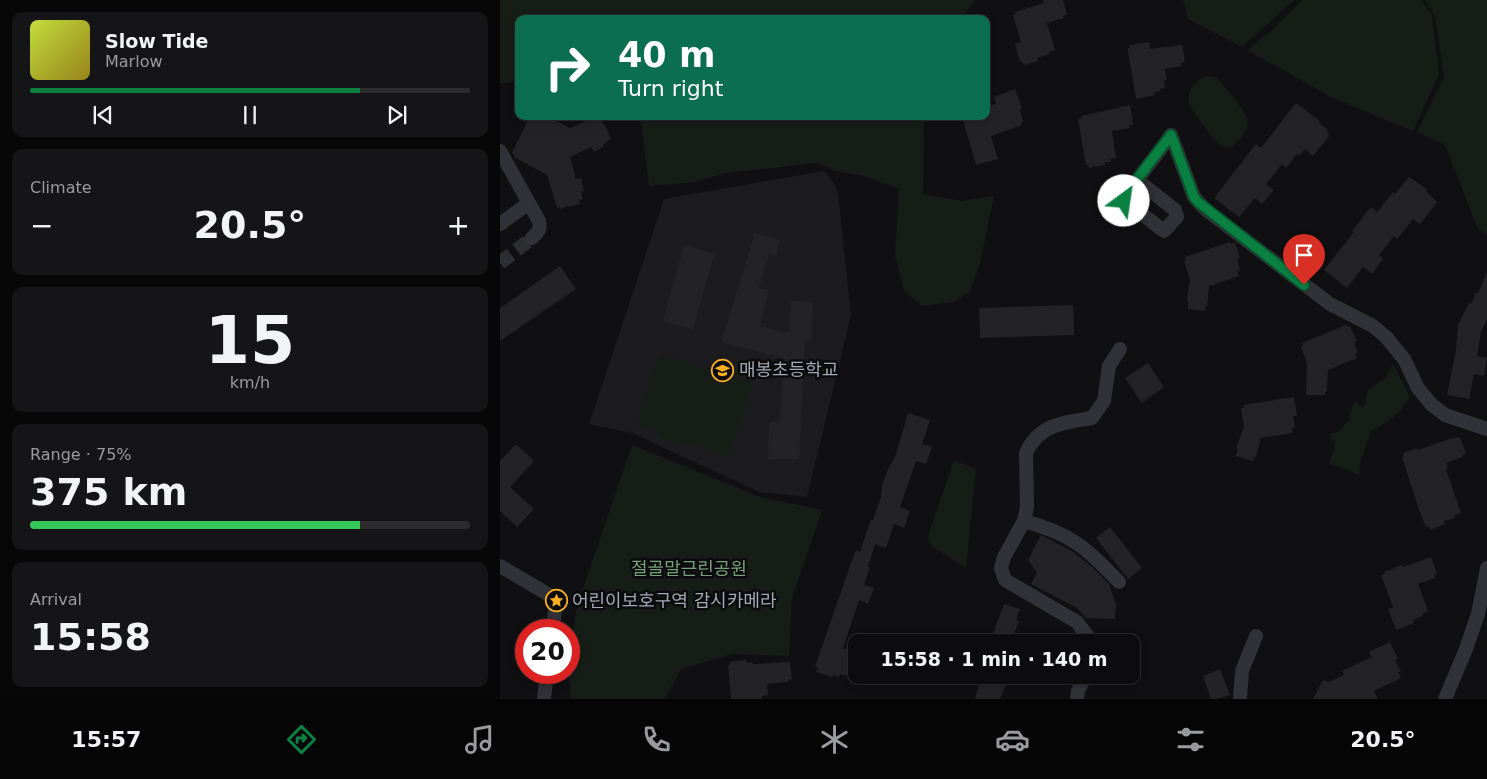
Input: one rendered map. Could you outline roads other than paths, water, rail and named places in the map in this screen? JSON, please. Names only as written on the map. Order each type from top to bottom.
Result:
[{"type":"street","points":[[1137,180],[1171,135],[1194,197],[1205,209],[1330,304],[1373,326],[1386,337],[1404,359],[1423,396],[1436,408],[1446,415],[1487,429]]},
{"type":"street","points":[[500,151],[540,221],[539,231],[532,238]]},
{"type":"street","points":[[500,224],[529,203]]},
{"type":"street","points":[[1086,634],[1077,622],[1005,580],[1002,568],[1004,557],[1024,520],[1027,506],[1026,453],[1030,445],[1040,433],[1060,423],[1092,418],[1104,401],[1109,366],[1120,349]]},
{"type":"street","points":[[1024,520],[1074,539],[1094,555],[1119,582]]},
{"type":"street","points":[[500,566],[556,599],[554,619]]},
{"type":"street","points":[[1445,699],[1478,614],[1487,568]]},
{"type":"street","points":[[1240,699],[1242,671],[1256,636]]},
{"type":"street","points":[[544,699],[546,684]]},
{"type":"street","points":[[1077,699],[1082,684]]},
{"type":"tunnel","points":[[500,263],[532,238]]},
{"type":"place","name":"매봉초등학교","points":[[723,370]]},
{"type":"place","name":"어린이보호구역 감시카메라","points":[[556,601]]},
{"type":"park label","name":"절골말근린공원","points":[[689,569]]}]
